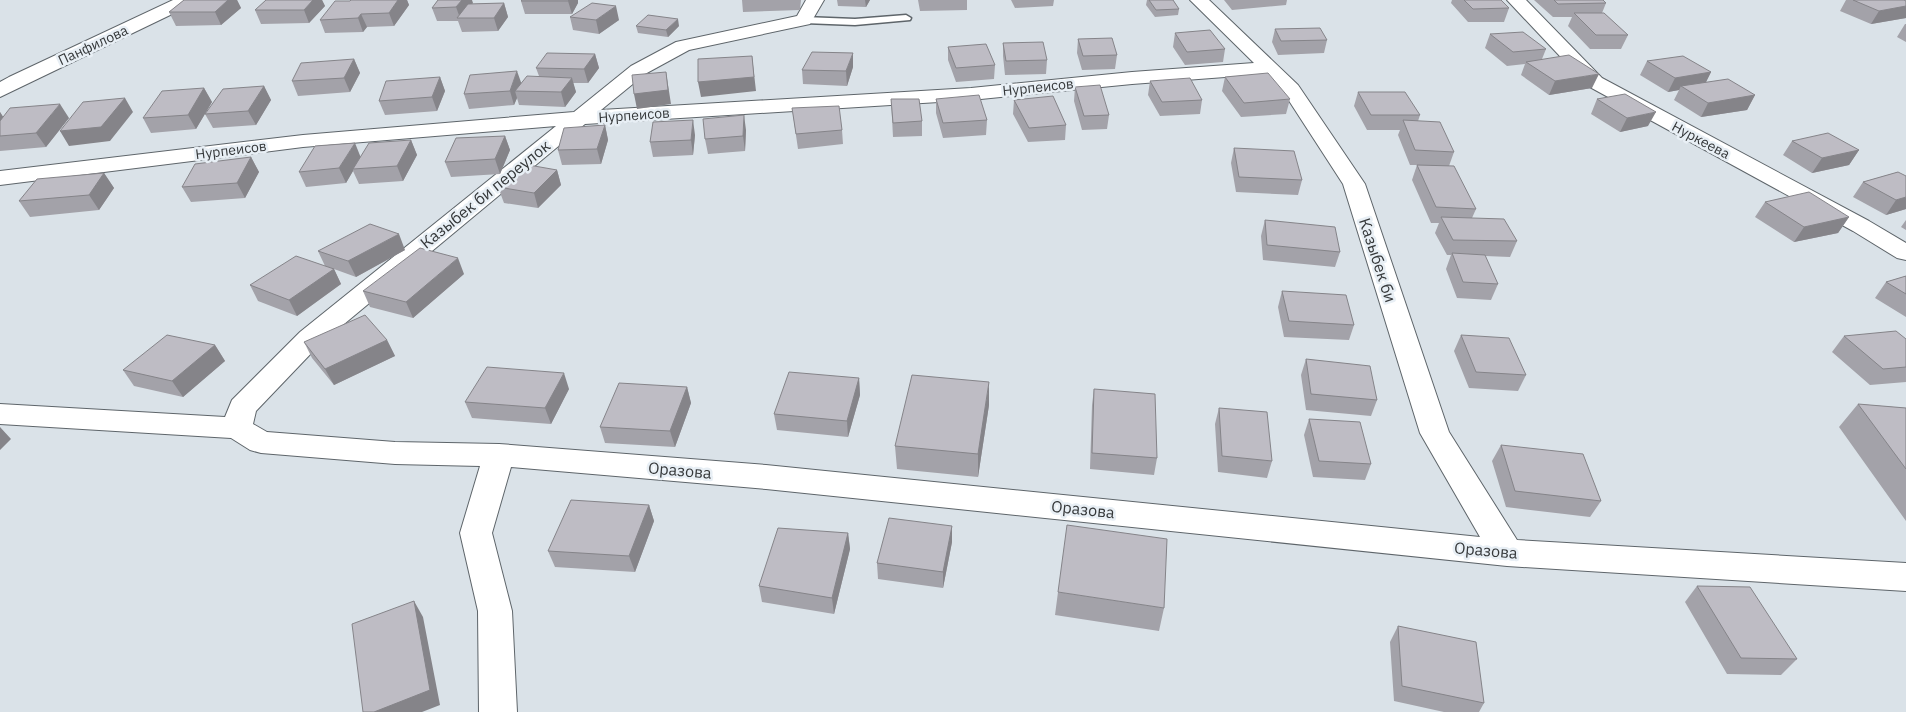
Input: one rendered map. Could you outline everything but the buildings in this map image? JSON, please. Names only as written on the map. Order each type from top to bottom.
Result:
[{"type":"street","name":"Панфилова","points":[[0,91],[16,81],[187,0]]},
{"type":"street","points":[[804,20],[815,0]]},
{"type":"street","name":"Казыбек би","points":[[1199,0],[1291,89],[1354,184],[1435,433],[1507,553]]},
{"type":"street","name":"Нуркеева","points":[[1516,0],[1595,82],[1861,226],[1906,253]]},
{"type":"street","name":"Казыбек би переулок","points":[[249,435],[242,407],[310,338],[638,70],[682,46],[804,20]]},
{"type":"street","name":"Нурпеисов","points":[[0,178],[303,141],[578,118],[971,94],[1132,78],[1269,68]]},
{"type":"street","name":"Оразова","points":[[0,414],[249,435],[395,453],[499,455],[766,477],[1507,553],[1906,577]]},
{"type":"street","points":[[498,712],[496,610],[476,533],[499,455]]},
{"type":"lane","name":"Казыбек би переулок","points":[[804,20],[855,22],[906,18]]}]
